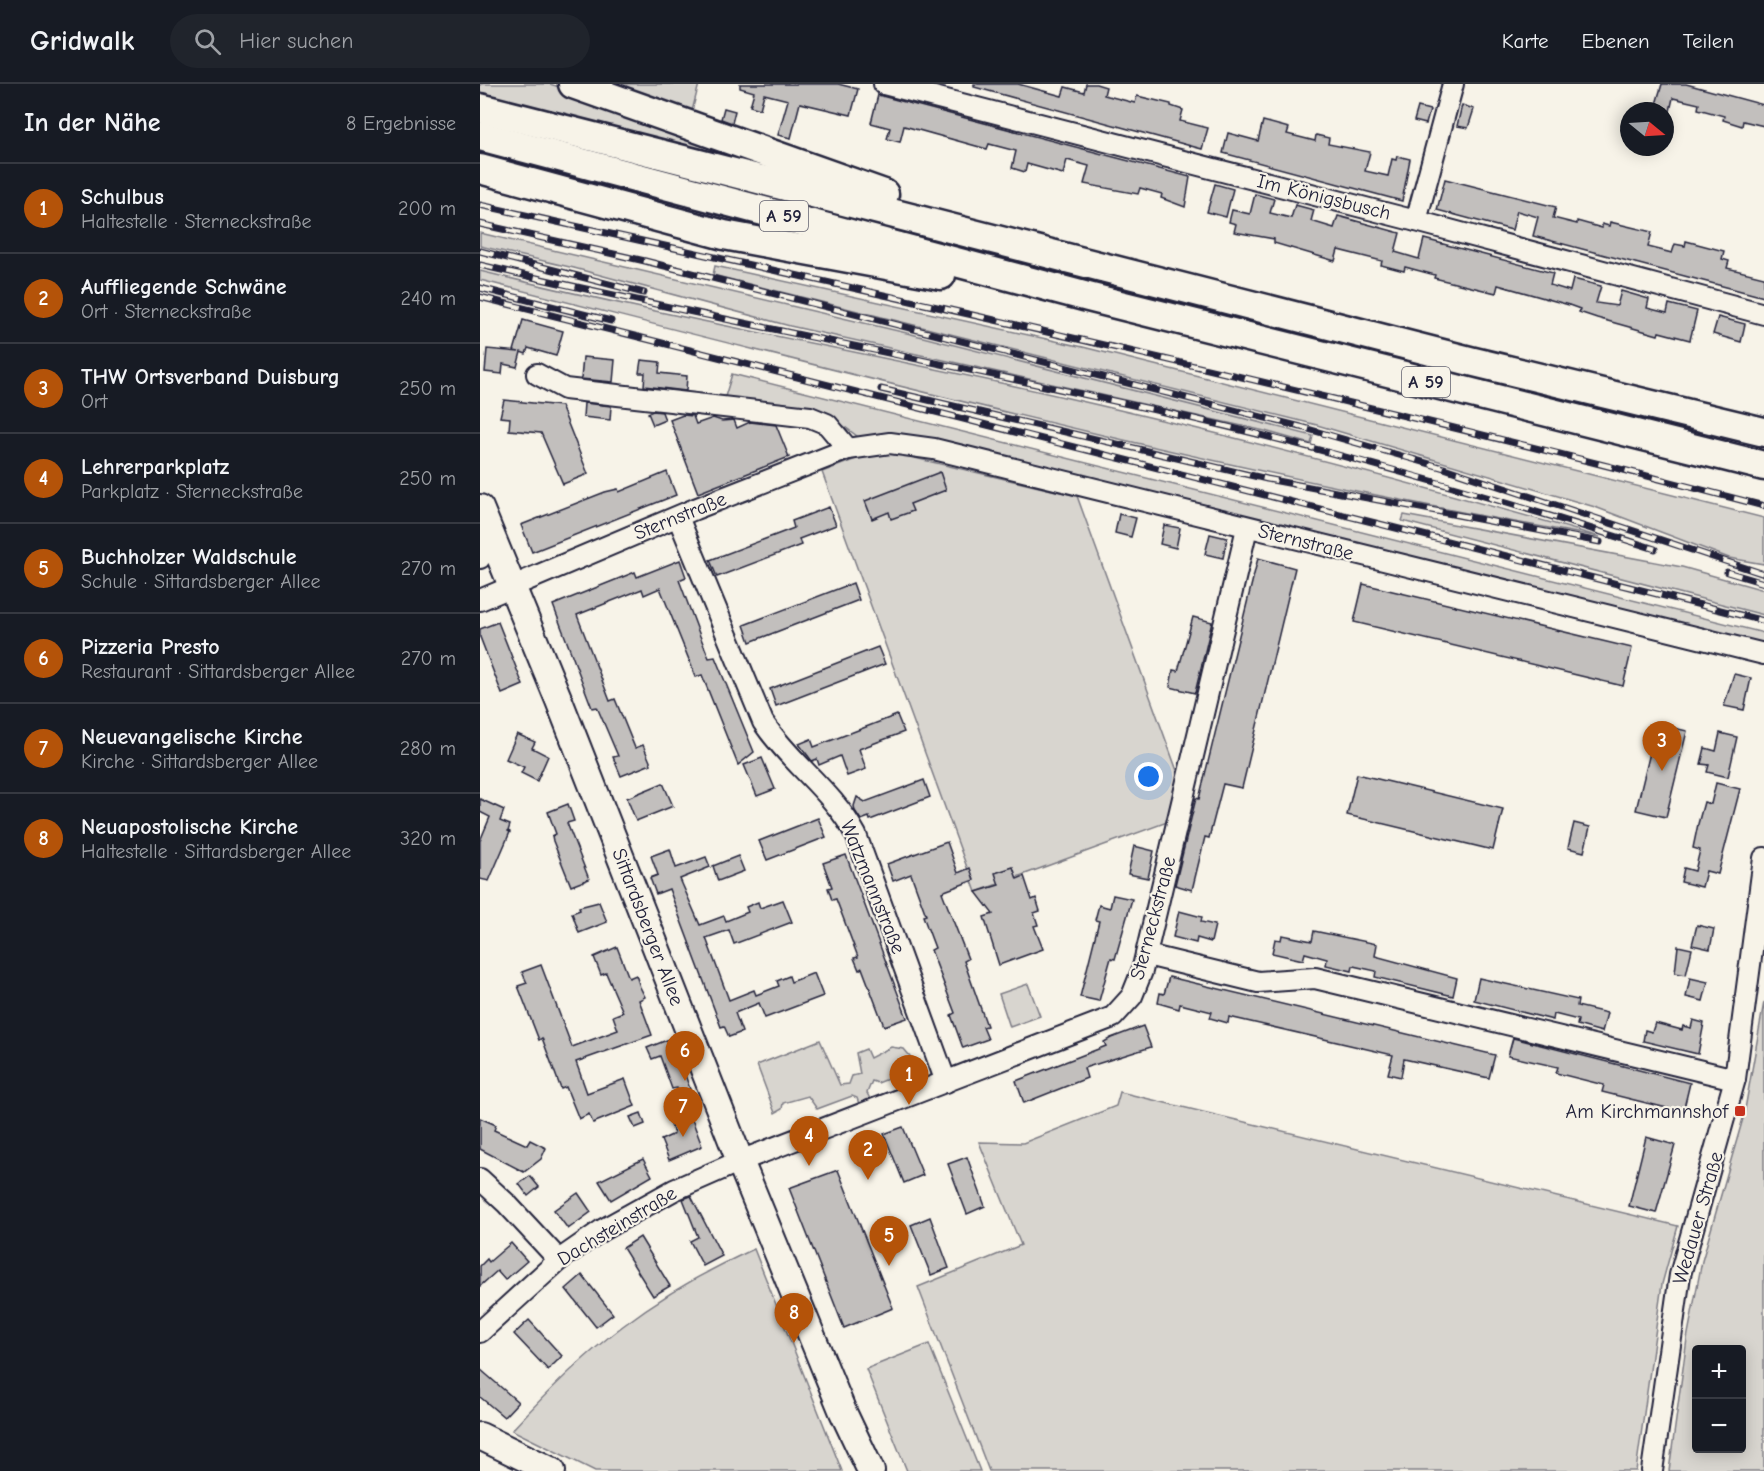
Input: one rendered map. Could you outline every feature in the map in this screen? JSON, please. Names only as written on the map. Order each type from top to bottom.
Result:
[{"type":"highway","points":[[573,84],[870,188],[974,232]]},
{"type":"highway","name":"A 59","points":[[480,108],[1482,363],[1764,432]]},
{"type":"highway","name":"A 59","points":[[480,136],[1088,297],[1764,466]]},
{"type":"highway","name":"A 59","points":[[480,169],[724,235],[906,269],[1088,297]]},
{"type":"main road","name":"Sittardsberger Allee","points":[[480,508],[740,1161],[843,1412],[871,1471]]},
{"type":"main road","name":"Sittardsberger Allee","points":[[843,1412],[860,1471]]},
{"type":"main road","points":[[480,1436],[552,1471]]},
{"type":"street","name":"Im Königsbusch","points":[[884,84],[911,88],[1764,314]]},
{"type":"street","points":[[1416,221],[1453,84]]},
{"type":"street","points":[[537,374],[565,389],[810,417],[827,424],[848,449]]},
{"type":"street","name":"Sternstraße","points":[[480,600],[512,584],[848,449],[890,443],[934,449],[1764,654]]},
{"type":"street","name":"Watzmannstraße","points":[[678,516],[763,722],[773,737],[834,800],[856,836],[946,1082]]},
{"type":"street","name":"Sterneckstraße","points":[[740,1161],[1113,1017],[1132,996],[1147,955],[1247,528]]},
{"type":"street","points":[[480,558],[492,535]]},
{"type":"street","name":"Wedauer Straße","points":[[1652,1471],[1680,1275],[1735,1079],[1764,858]]},
{"type":"street","points":[[1147,955],[1258,982],[1315,978],[1735,1079]]},
{"type":"street","name":"Dachsteinstraße","points":[[480,1332],[559,1260],[602,1230],[674,1190],[740,1161]]},
{"type":"street","points":[[480,1179],[507,1204],[559,1260]]},
{"type":"shaded area","points":[[480,84],[550,84],[626,109],[754,162],[754,165],[480,93]]},
{"type":"shaded area","points":[[599,84],[699,84],[691,115]]},
{"type":"shaded area","points":[[480,153],[874,254],[877,257],[480,164]]},
{"type":"shaded area","points":[[480,233],[911,334],[1313,436],[1311,444],[1265,431],[790,326],[574,268],[480,246]]},
{"type":"shaded area","points":[[715,266],[1083,347],[1764,518],[1764,564],[1729,558],[1595,507],[1317,425],[713,275]]},
{"type":"shaded area","points":[[480,271],[627,305],[995,382],[1135,414],[1335,464],[1600,537],[1318,483],[1037,420],[480,280]]},
{"type":"shaded area","points":[[732,374],[1764,633],[1764,647],[861,439],[829,415],[724,400]]},
{"type":"shaded area","points":[[889,452],[1077,496],[1180,779],[1170,821],[976,892],[822,472],[869,454]]},
{"type":"shaded area","points":[[1404,515],[1682,567],[1764,590],[1764,615],[1402,521]]},
{"type":"shaded area","points":[[1028,984],[1040,1016],[1010,1027],[999,994]]},
{"type":"shaded area","points":[[1764,1002],[1764,1471],[1669,1471],[1687,1339],[1702,1261],[1744,1115]]},
{"type":"shaded area","points":[[820,1040],[840,1085],[849,1084],[852,1076],[860,1074],[856,1053],[866,1049],[870,1058],[891,1047],[904,1049],[915,1062],[915,1068],[878,1083],[872,1081],[867,1093],[870,1099],[859,1104],[857,1098],[852,1096],[817,1109],[808,1096],[783,1103],[782,1109],[775,1113],[757,1065]]},
{"type":"shaded area","points":[[1120,1092],[1678,1226],[1662,1284],[1636,1471],[989,1471],[918,1287],[1021,1245],[979,1142],[1023,1143],[1116,1106]]},
{"type":"shaded area","points":[[754,1249],[842,1471],[595,1471],[512,1430],[567,1373],[623,1326],[683,1285]]},
{"type":"shaded area","points":[[929,1344],[980,1471],[907,1471],[866,1369]]},
{"type":"building","points":[[740,84],[838,84],[858,89],[851,115],[800,103],[791,138],[778,135],[788,100],[764,94],[760,109],[750,106],[754,92],[740,88]]},
{"type":"building","points":[[974,84],[1018,84],[1062,96],[1065,87],[1084,92],[1086,84],[1096,84],[1106,87],[1104,95],[1135,103],[1137,96],[1171,104],[1183,110],[1180,121],[1208,128],[1202,149],[974,87]]},
{"type":"building","points":[[1662,84],[1686,84],[1764,105],[1764,126],[1743,121],[1742,126],[1723,120],[1724,116],[1698,109],[1699,104],[1673,98],[1672,102],[1657,102]]},
{"type":"building","points":[[878,95],[1190,177],[1185,207],[1161,198],[1162,194],[1140,188],[1138,194],[1084,184],[1089,166],[1067,160],[1063,174],[1027,164],[1025,172],[1012,168],[1016,151],[989,144],[987,149],[904,126],[900,142],[887,139],[890,128],[871,123]]},
{"type":"building","points":[[1462,105],[1474,109],[1468,128],[1457,126]]},
{"type":"building","points":[[1418,107],[1430,110],[1426,124],[1414,121]]},
{"type":"building","points":[[724,108],[735,111],[732,123],[721,119]]},
{"type":"building","points":[[1263,121],[1289,128],[1287,134],[1315,141],[1316,135],[1329,138],[1328,144],[1370,152],[1365,171],[1388,176],[1392,159],[1396,160],[1397,156],[1410,159],[1402,201],[1223,153],[1228,133],[1258,141]]},
{"type":"building","points":[[1445,179],[1556,207],[1553,218],[1577,224],[1577,221],[1602,228],[1602,224],[1609,226],[1610,222],[1652,232],[1648,247],[1672,253],[1675,244],[1685,246],[1686,241],[1724,251],[1722,259],[1729,261],[1727,268],[1764,277],[1764,297],[1533,236],[1538,217],[1517,211],[1512,230],[1437,210]]},
{"type":"building","points":[[1215,184],[1233,189],[1226,217],[1207,212]]},
{"type":"building","points":[[1255,194],[1274,199],[1270,213],[1291,218],[1295,205],[1314,210],[1311,221],[1334,228],[1338,216],[1400,233],[1395,252],[1419,259],[1424,239],[1553,273],[1550,285],[1570,291],[1573,279],[1601,286],[1596,303],[1617,306],[1621,291],[1649,299],[1647,308],[1667,313],[1669,304],[1697,311],[1690,340],[1659,332],[1658,335],[1597,318],[1579,312],[1580,309],[1569,305],[1498,285],[1496,293],[1434,278],[1435,275],[1405,267],[1404,271],[1381,265],[1382,261],[1338,250],[1335,261],[1274,243],[1274,239],[1234,232],[1236,224],[1229,222],[1232,210],[1250,214]]},
{"type":"building","points":[[1718,317],[1745,324],[1741,342],[1713,334]]},
{"type":"building","points":[[523,320],[563,331],[556,356],[528,348],[526,354],[521,352],[517,367],[503,364],[502,374],[485,372],[487,349],[519,352],[514,351]]},
{"type":"building","points":[[583,357],[615,360],[613,382],[581,379]]},
{"type":"building","points":[[641,360],[660,362],[659,373],[687,376],[686,391],[644,386],[645,373],[639,373]]},
{"type":"building","points":[[504,400],[561,406],[588,474],[563,484],[541,433],[509,430],[510,418],[500,417]]},
{"type":"building","points":[[584,403],[611,406],[610,420],[583,417]]},
{"type":"building","points":[[662,412],[665,420],[653,425],[648,413]]},
{"type":"building","points":[[683,415],[693,416],[696,424],[713,418],[722,421],[734,420],[737,428],[750,422],[776,425],[789,457],[698,493],[670,420]]},
{"type":"building","points":[[667,472],[676,495],[532,552],[521,525],[605,492],[618,489],[619,492]]},
{"type":"building","points":[[940,472],[946,490],[910,504],[913,511],[891,519],[889,512],[872,519],[865,501]]},
{"type":"building","points":[[829,507],[836,525],[799,539],[801,545],[717,577],[710,560],[794,528],[792,521]]},
{"type":"building","points":[[1119,514],[1136,518],[1131,537],[1115,533]]},
{"type":"building","points":[[1164,525],[1180,528],[1176,548],[1160,544]]},
{"type":"building","points":[[1210,534],[1227,538],[1223,558],[1205,554]]},
{"type":"building","points":[[1258,558],[1295,568],[1242,788],[1223,784],[1209,838],[1205,837],[1192,890],[1175,885],[1196,798],[1199,799]]},
{"type":"building","points":[[680,560],[686,577],[679,580],[700,636],[709,658],[715,657],[754,752],[738,765],[702,675],[696,677],[660,588],[644,595],[642,589],[577,615],[610,701],[615,699],[635,748],[643,745],[651,764],[621,776],[613,757],[618,756],[597,707],[592,708],[553,605],[635,572],[637,577]]},
{"type":"building","points":[[853,583],[859,600],[750,642],[744,625]]},
{"type":"building","points":[[1363,584],[1632,648],[1623,686],[1354,622]]},
{"type":"building","points":[[1193,617],[1212,622],[1195,693],[1170,687],[1173,670],[1178,671]]},
{"type":"building","points":[[498,622],[523,685],[502,694],[480,637],[480,629]]},
{"type":"building","points":[[878,647],[885,664],[776,706],[770,689]]},
{"type":"building","points":[[1734,674],[1751,678],[1744,710],[1724,706]]},
{"type":"building","points":[[897,715],[904,732],[859,749],[866,769],[847,776],[840,756],[819,765],[817,759],[812,761],[799,744],[811,739],[814,747]]},
{"type":"building","points":[[1657,724],[1687,731],[1666,817],[1636,810]]},
{"type":"building","points":[[1720,733],[1737,737],[1728,777],[1707,772],[1709,765],[1701,764],[1705,748],[1716,751]]},
{"type":"building","points":[[517,734],[535,742],[532,748],[548,756],[537,781],[521,773],[524,767],[506,759]]},
{"type":"building","points":[[762,758],[775,789],[757,796],[744,765]]},
{"type":"building","points":[[1357,774],[1503,809],[1493,850],[1347,815]]},
{"type":"building","points":[[924,780],[930,797],[870,820],[869,817],[861,820],[855,811],[857,797],[865,802]]},
{"type":"building","points":[[663,783],[673,806],[636,821],[627,798]]},
{"type":"building","points":[[1716,783],[1740,789],[1718,874],[1706,871],[1702,887],[1681,882],[1684,868],[1695,871],[1700,850],[1693,848],[1698,824],[1704,802],[1711,804]]},
{"type":"building","points":[[480,799],[504,810],[500,821],[510,825],[508,831],[510,832],[489,881],[480,879],[480,841],[490,817],[480,812]]},
{"type":"building","points":[[568,804],[574,821],[567,823],[589,879],[571,886],[553,841],[552,836],[556,834],[548,812]]},
{"type":"building","points":[[818,818],[826,837],[767,860],[759,841]]},
{"type":"building","points":[[1574,823],[1590,827],[1584,852],[1568,848]]},
{"type":"building","points":[[947,842],[958,873],[970,868],[974,880],[942,892],[968,959],[964,961],[987,1026],[983,1027],[988,1039],[963,1048],[951,1015],[955,1013],[931,950],[935,948],[923,916],[926,915],[911,874],[893,881],[887,864]]},
{"type":"building","points":[[1134,846],[1154,851],[1148,878],[1128,874]]},
{"type":"building","points":[[670,849],[676,868],[706,857],[710,867],[680,879],[700,925],[724,916],[726,921],[748,912],[746,907],[758,902],[760,908],[783,900],[792,922],[734,944],[729,930],[706,938],[729,1000],[754,990],[756,995],[779,986],[777,981],[789,976],[791,982],[814,973],[823,996],[765,1018],[759,1003],[735,1013],[742,1032],[729,1037],[724,1026],[721,1027],[669,889],[656,894],[650,878],[658,875],[651,856]]},
{"type":"building","points":[[846,855],[907,1018],[884,1026],[862,968],[859,970],[854,958],[858,957],[836,899],[832,900],[828,888],[832,887],[823,863]]},
{"type":"building","points":[[738,856],[744,871],[718,881],[713,866]]},
{"type":"building","points":[[1013,867],[1017,879],[1024,876],[1032,900],[1036,898],[1040,911],[1034,913],[1038,925],[1034,926],[1043,949],[999,965],[984,917],[993,914],[976,892],[999,885],[995,873]]},
{"type":"building","points":[[1113,895],[1132,899],[1115,959],[1111,958],[1099,1001],[1080,997],[1099,921],[1095,920],[1099,905],[1110,908]]},
{"type":"building","points":[[599,902],[607,922],[579,933],[572,913],[580,910],[579,907]]},
{"type":"building","points":[[1179,911],[1202,917],[1201,922],[1215,925],[1211,942],[1197,938],[1196,943],[1173,937]]},
{"type":"building","points":[[1697,925],[1714,929],[1710,949],[1692,945]]},
{"type":"building","points":[[1314,931],[1377,944],[1375,956],[1457,978],[1453,996],[1375,977],[1376,971],[1353,966],[1352,971],[1326,965],[1327,959],[1305,953],[1303,960],[1272,953],[1275,939],[1281,940],[1282,935],[1312,941]]},
{"type":"building","points":[[1678,946],[1692,949],[1686,975],[1675,973]]},
{"type":"building","points":[[617,947],[629,978],[636,975],[645,997],[639,1000],[652,1035],[576,1062],[587,1093],[625,1079],[635,1106],[593,1123],[589,1114],[579,1119],[566,1087],[561,1089],[542,1038],[539,1040],[518,986],[527,983],[522,972],[541,965],[572,1047],[618,1030],[613,1016],[623,1012],[606,973],[601,975],[594,957]]},
{"type":"building","points":[[1169,977],[1495,1055],[1489,1078],[1404,1059],[1401,1077],[1388,1074],[1393,1055],[1229,1017],[1228,1023],[1210,1018],[1212,1012],[1180,1004],[1179,1009],[1158,1003],[1160,993],[1164,994]]},
{"type":"building","points":[[1479,978],[1578,1000],[1577,1006],[1607,1013],[1602,1032],[1577,1025],[1578,1020],[1554,1014],[1553,1020],[1474,1000]]},
{"type":"building","points":[[1690,978],[1708,982],[1703,1001],[1686,997]]},
{"type":"building","points":[[1693,1020],[1704,1023],[1698,1054],[1643,1041],[1645,1030],[1652,1032],[1655,1023],[1682,1030],[1683,1026],[1691,1028]]},
{"type":"building","points":[[1143,1026],[1151,1047],[1084,1068],[1087,1078],[1024,1103],[1016,1081],[1106,1046],[1104,1042],[1111,1038]]},
{"type":"building","points":[[672,1038],[690,1089],[679,1093],[677,1088],[672,1089],[660,1056],[652,1059],[647,1048]]},
{"type":"building","points":[[1513,1038],[1690,1083],[1683,1112],[1602,1092],[1604,1085],[1556,1073],[1558,1067],[1508,1056]]},
{"type":"building","points":[[641,1113],[645,1124],[635,1128],[630,1117]]},
{"type":"building","points":[[690,1114],[702,1146],[669,1160],[661,1140],[674,1134],[670,1122]]},
{"type":"building","points":[[480,1118],[496,1125],[494,1130],[527,1145],[530,1140],[546,1148],[541,1159],[524,1172],[480,1149]]},
{"type":"building","points":[[903,1127],[923,1175],[904,1183],[884,1134]]},
{"type":"building","points":[[1646,1137],[1675,1145],[1656,1213],[1629,1206]]},
{"type":"building","points":[[967,1157],[985,1206],[967,1214],[948,1164]]},
{"type":"building","points":[[643,1159],[652,1176],[611,1200],[599,1181]]},
{"type":"building","points":[[838,1170],[893,1308],[844,1328],[789,1188]]},
{"type":"building","points":[[530,1176],[539,1187],[528,1196],[519,1184]]},
{"type":"building","points":[[578,1193],[591,1212],[568,1229],[554,1210]]},
{"type":"building","points":[[691,1196],[722,1256],[703,1266],[690,1241],[698,1237],[683,1199]]},
{"type":"building","points":[[930,1217],[949,1268],[931,1275],[911,1225]]},
{"type":"building","points":[[640,1237],[670,1286],[653,1296],[623,1248]]},
{"type":"building","points":[[511,1243],[527,1261],[505,1280],[497,1271],[480,1286],[480,1266],[487,1259],[489,1262]]},
{"type":"building","points":[[582,1275],[613,1314],[596,1327],[566,1289]]},
{"type":"building","points":[[529,1320],[562,1356],[548,1370],[514,1334]]},
{"type":"building","points":[[480,1369],[518,1402],[504,1417],[480,1397]]},
{"type":"railway","points":[[480,205],[1284,387],[1764,506]]},
{"type":"railway","points":[[480,224],[645,261],[1301,427],[1444,468],[1764,574]]},
{"type":"railway","points":[[480,251],[644,293]]},
{"type":"railway","points":[[480,265],[1226,426],[1411,475],[1655,549]]},
{"type":"railway","points":[[480,288],[611,321]]},
{"type":"railway","points":[[480,297],[1764,621]]},
{"type":"railway","points":[[881,389],[1267,479],[1600,542]]},
{"type":"railway","points":[[1727,572],[1764,583]]},
{"type":"place","name":"THW Ortsverband Duisburg","points":[[1662,771]]},
{"type":"place","name":"Pizzeria Presto","points":[[685,1081]]},
{"type":"place","name":"Schulbus","points":[[909,1105]]},
{"type":"place","name":"Am Kirchmannshof","points":[[1740,1111]]},
{"type":"place","name":"Neuevangelische Kirche","points":[[683,1137]]},
{"type":"place","name":"Lehrerparkplatz","points":[[809,1166]]},
{"type":"place","name":"Auffliegende Schwäne","points":[[868,1180]]},
{"type":"place","name":"Buchholzer Waldschule","points":[[889,1266]]},
{"type":"place","name":"Neuapostolische Kirche","points":[[794,1343]]}]
